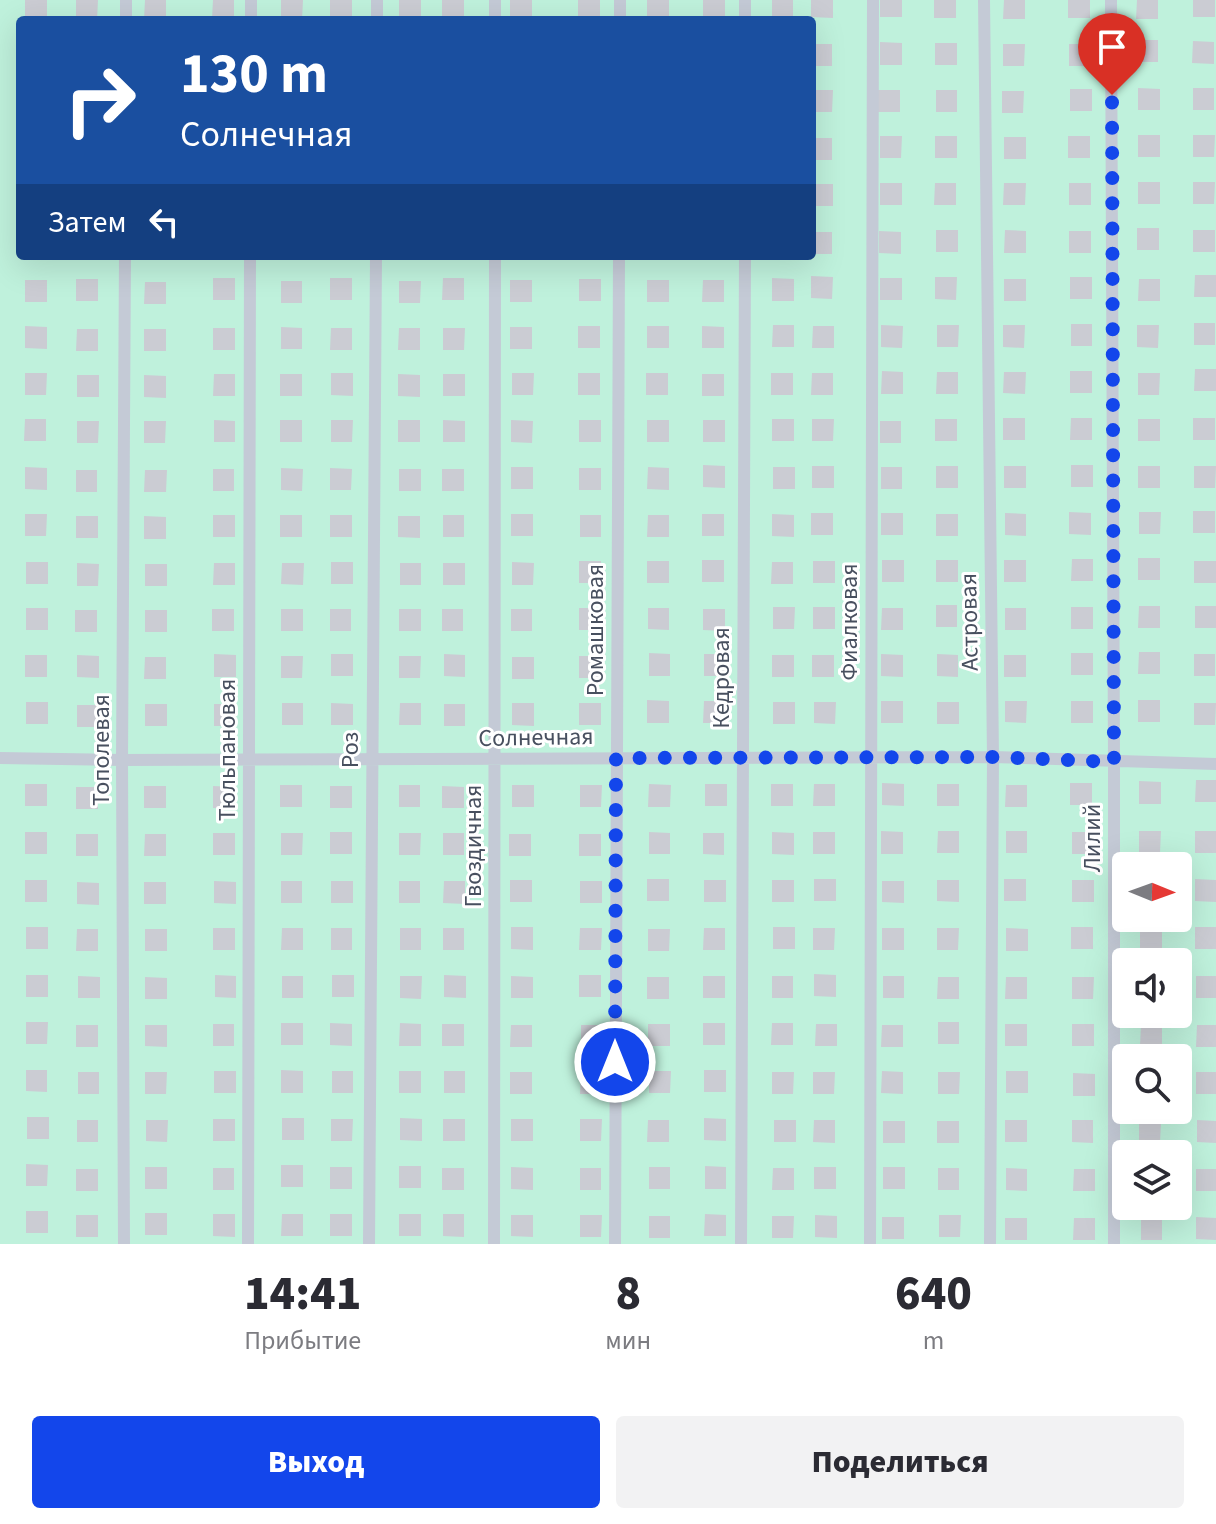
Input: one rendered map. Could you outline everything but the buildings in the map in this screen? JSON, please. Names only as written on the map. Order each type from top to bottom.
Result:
[{"type":"street","name":"Фиалковая","points":[[870,1244],[873,0]]},
{"type":"street","name":"Астровая","points":[[984,0],[993,757],[990,1244]]},
{"type":"street","name":"Лилий","points":[[1111,0],[1114,1244]]},
{"type":"street","name":"Тополевая","points":[[124,1244],[122,760],[125,260]]},
{"type":"street","name":"Тюльпановая","points":[[248,1244],[250,260]]},
{"type":"street","name":"Роз","points":[[369,1244],[376,260]]},
{"type":"street","name":"Гвоздичная","points":[[494,1244],[495,260]]},
{"type":"street","name":"Ромашковая","points":[[615,1244],[619,260]]},
{"type":"street","name":"Кедровая","points":[[741,1244],[745,260]]},
{"type":"street","name":"Солнечная","points":[[0,758],[993,757],[1216,764]]},
{"type":"green space","points":[[0,0],[1216,0],[1216,1244],[0,1244]]},
{"type":"route","points":[[615,1062],[616,758],[993,757],[1114,762],[1112,95]]}]
